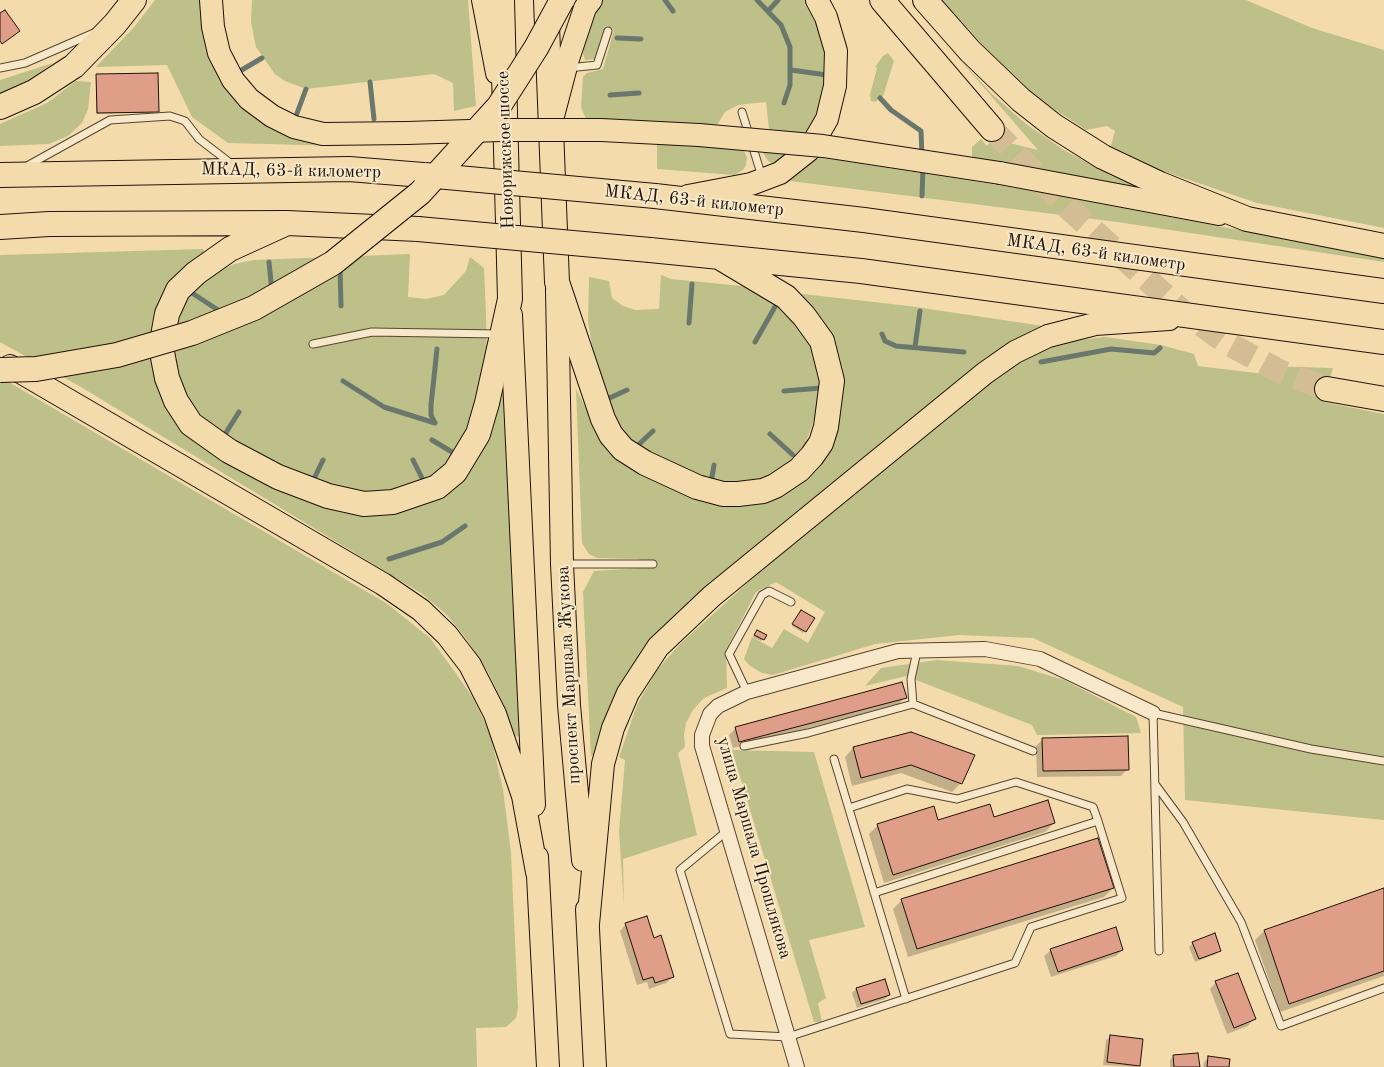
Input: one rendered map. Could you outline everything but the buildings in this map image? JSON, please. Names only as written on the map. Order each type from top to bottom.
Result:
[{"type":"highway","points":[[0,107],[34,92],[74,66],[115,24],[134,0]]},
{"type":"highway","name":"Новорижское шоссе","points":[[286,223],[230,250],[196,273],[178,290],[167,314],[161,347],[167,378],[176,401],[191,424],[229,451],[278,477],[328,496],[364,504],[392,502],[437,487],[455,472],[478,434],[510,299],[502,0]]},
{"type":"highway","points":[[546,0],[557,282],[603,419],[611,435],[623,449],[645,463],[697,487],[723,494],[750,493],[775,486],[799,470],[812,456],[821,443],[826,427],[832,381],[822,341],[804,316],[786,297],[719,257]]},
{"type":"highway","points":[[0,370],[36,369],[117,355],[192,334],[254,308],[333,263],[420,193],[499,106],[536,48],[562,0]]},
{"type":"highway","points":[[882,0],[992,129]]},
{"type":"highway","points":[[925,0],[970,51],[1021,100],[1054,126],[1104,157],[1160,184],[1247,219],[1384,246]]},
{"type":"highway","name":"МКАД, 63-й километр","points":[[6,174],[239,169],[349,169],[423,175],[665,197],[864,220],[1384,291]]},
{"type":"highway","points":[[0,227],[49,224],[286,223],[418,229],[861,271],[1194,318],[1384,342]]},
{"type":"highway","points":[[1327,389],[1384,400]]},
{"type":"main road","points":[[212,0],[213,27],[219,54],[233,80],[249,99],[272,116],[294,128],[323,134],[582,130],[699,135],[823,146],[1000,173],[1247,219]]},
{"type":"main road","points":[[483,0],[506,124]]},
{"type":"main road","points":[[550,129],[585,8],[591,0]]},
{"type":"main road","points":[[665,197],[714,192],[763,179],[780,173],[809,150],[827,119],[835,86],[836,51],[826,17],[817,0]]},
{"type":"main road","name":"проспект Маршала Жукова","points":[[557,282],[562,564],[569,705],[588,924],[595,1067]]},
{"type":"main road","points":[[510,299],[548,1067]]},
{"type":"main road","points":[[588,924],[602,774],[613,728],[628,693],[643,668],[658,647],[682,622],[985,373],[1015,352],[1048,336],[1095,324],[1194,318]]},
{"type":"main road","points":[[0,360],[383,584],[428,616],[447,635],[470,665],[495,714],[523,796],[538,872]]},
{"type":"street","name":"улица Маршала Прошлякова","points":[[797,1067],[702,746],[702,735],[710,714],[718,706],[746,692],[898,651],[985,649],[1040,659],[1153,713]]},
{"type":"lane","points":[[0,68],[25,63],[115,24]]},
{"type":"lane","points":[[566,69],[597,64],[608,30]]},
{"type":"lane","points":[[742,112],[763,179]]},
{"type":"lane","points":[[6,174],[66,146],[110,120],[170,116],[185,121],[199,139],[239,169]]},
{"type":"lane","points":[[313,344],[372,332],[502,334]]},
{"type":"lane","points":[[562,564],[653,564]]},
{"type":"lane","points":[[746,692],[729,654],[762,595],[769,592],[791,602]]},
{"type":"lane","points":[[913,704],[911,678],[917,651]]},
{"type":"lane","points":[[744,746],[808,733],[913,704],[1033,751]]},
{"type":"lane","points":[[1159,951],[1153,713],[1311,750],[1384,760]]},
{"type":"lane","points":[[834,759],[906,999]]},
{"type":"lane","points":[[727,831],[680,870],[730,1034],[788,1037],[1015,963],[1031,927],[1122,898],[1093,807],[1016,782],[958,799],[907,789],[848,808]]},
{"type":"lane","points":[[1155,784],[1183,822],[1241,922],[1281,1026],[1384,988]]},
{"type":"lane","points":[[874,893],[1098,821]]},
{"type":"green space","points":[[155,0],[202,0],[213,60],[314,142],[342,146],[228,143],[192,117],[167,65],[96,67],[135,26]]},
{"type":"green space","points":[[252,0],[468,0],[476,106],[454,111],[453,83],[434,74],[306,89],[285,81],[275,74],[256,47],[251,22]]},
{"type":"green space","points":[[602,0],[810,0],[825,31],[828,95],[808,134],[769,129],[766,102],[738,105],[725,112],[717,125],[586,119],[581,107],[583,77],[587,73],[603,69],[614,30],[605,26],[596,59],[585,60],[583,53],[588,32]]},
{"type":"green space","points":[[942,0],[1246,0],[1312,28],[1384,50],[1384,228],[1257,203],[1157,169],[1111,146],[1115,131],[1107,126],[1086,130],[1048,105],[1009,74]]},
{"type":"green space","points":[[888,53],[894,61],[883,96],[875,102],[871,101],[870,95],[877,68],[875,67],[883,56]]},
{"type":"green space","points":[[954,53],[992,94],[1026,124],[1064,150],[1112,176],[1135,185],[1134,190],[972,157],[972,147],[981,139],[987,146],[993,139],[1038,150]]},
{"type":"green space","points":[[53,63],[27,81],[0,94],[0,80]]},
{"type":"green space","points":[[76,81],[91,82],[88,109],[82,123],[68,136],[49,144],[0,146],[0,124],[47,103]]},
{"type":"green space","points":[[657,143],[743,148],[747,158],[746,165],[743,170],[734,175],[657,169]]},
{"type":"green space","points":[[762,151],[794,155],[777,166],[768,161]]},
{"type":"green space","points":[[810,156],[998,185],[1384,257],[1384,262],[1117,222],[782,180]]},
{"type":"green space","points":[[203,249],[206,256],[168,287],[157,307],[153,322],[154,364],[162,388],[276,483],[429,499],[498,392],[505,391],[519,736],[513,737],[504,705],[488,672],[468,641],[447,615],[421,593],[81,387],[0,342],[0,255]]},
{"type":"green space","points":[[410,254],[408,297],[426,299],[444,295],[466,271],[470,257],[484,268],[487,361],[482,394],[456,459],[415,488],[361,496],[282,469],[206,426],[185,398],[171,358],[173,325],[181,307],[195,288],[212,274],[234,264],[254,260]]},
{"type":"green space","points":[[661,275],[671,279],[752,287],[770,294],[805,327],[822,373],[820,404],[804,447],[789,464],[765,478],[747,483],[723,484],[680,473],[620,434],[593,352],[588,321],[589,277],[609,281],[612,298],[623,306],[635,310],[659,309]]},
{"type":"green space","points":[[794,293],[909,306],[1043,326],[712,585],[595,755],[591,756],[583,592],[594,571],[640,568],[639,559],[597,558],[589,554],[582,543],[576,389],[603,441],[752,504],[838,415]]},
{"type":"green space","points":[[1105,337],[1161,345],[1194,354],[1198,366],[1264,374],[1266,366],[1333,368],[1323,402],[1384,414],[1384,820],[1185,800],[1183,707],[1033,638],[959,635],[875,644],[773,675],[762,673],[750,666],[744,659],[752,637],[772,648],[784,629],[808,643],[825,612],[776,582],[756,592],[726,650],[727,688],[704,698],[693,710],[686,723],[684,734],[685,747],[678,753],[697,835],[623,859],[624,906],[619,831],[625,760],[619,757],[637,705],[657,670],[680,644],[782,552],[1016,362],[1043,349],[1070,341]]},
{"type":"green space","points":[[0,377],[386,603],[430,638],[473,698],[490,733],[503,789],[511,853],[518,1008],[516,1018],[506,1027],[476,1028],[477,1067],[0,1067]]},
{"type":"green space","points":[[937,660],[1018,666],[1064,680],[1136,717],[1141,733],[1037,735],[1032,725],[906,676],[865,686],[881,668]]},
{"type":"green space","points":[[732,750],[814,752],[865,927],[809,940],[826,998],[818,1003],[822,1022],[814,1022]]},
{"type":"waterway","points":[[665,0],[673,11]]},
{"type":"waterway","points":[[757,0],[781,25],[790,47],[790,85],[784,103]]},
{"type":"waterway","points":[[769,10],[778,0]]},
{"type":"waterway","points":[[617,38],[641,39]]},
{"type":"waterway","points":[[240,71],[262,58]]},
{"type":"waterway","points":[[791,70],[827,75]]},
{"type":"waterway","points":[[370,82],[374,119]]},
{"type":"waterway","points":[[296,116],[306,89]]},
{"type":"waterway","points":[[610,95],[639,93]]},
{"type":"waterway","points":[[880,98],[891,110],[921,131],[922,156]]},
{"type":"waterway","points":[[922,196],[923,167]]},
{"type":"waterway","points":[[269,262],[272,292]]},
{"type":"waterway","points":[[340,267],[341,306]]},
{"type":"waterway","points":[[689,323],[692,284]]},
{"type":"waterway","points":[[192,293],[221,312]]},
{"type":"waterway","points":[[755,342],[776,305]]},
{"type":"waterway","points":[[915,347],[920,311]]},
{"type":"waterway","points":[[882,334],[885,341],[896,346],[964,352]]},
{"type":"waterway","points":[[1041,362],[1111,349],[1154,353],[1160,348]]},
{"type":"waterway","points":[[435,423],[431,415],[431,405],[437,349]]},
{"type":"waterway","points":[[343,381],[384,407],[435,423]]},
{"type":"waterway","points":[[784,391],[821,388]]},
{"type":"waterway","points":[[603,401],[627,390]]},
{"type":"waterway","points":[[222,439],[239,412]]},
{"type":"waterway","points":[[635,448],[653,431]]},
{"type":"waterway","points":[[770,434],[793,455]]},
{"type":"waterway","points":[[432,440],[457,455]]},
{"type":"waterway","points":[[312,483],[323,460]]},
{"type":"waterway","points":[[413,460],[425,484]]},
{"type":"waterway","points":[[711,483],[714,465]]},
{"type":"waterway","points":[[389,559],[442,542],[465,526]]},
{"type":"tunnel","points":[[992,129],[1064,204],[1182,311],[1227,343],[1281,372],[1327,389]]}]
